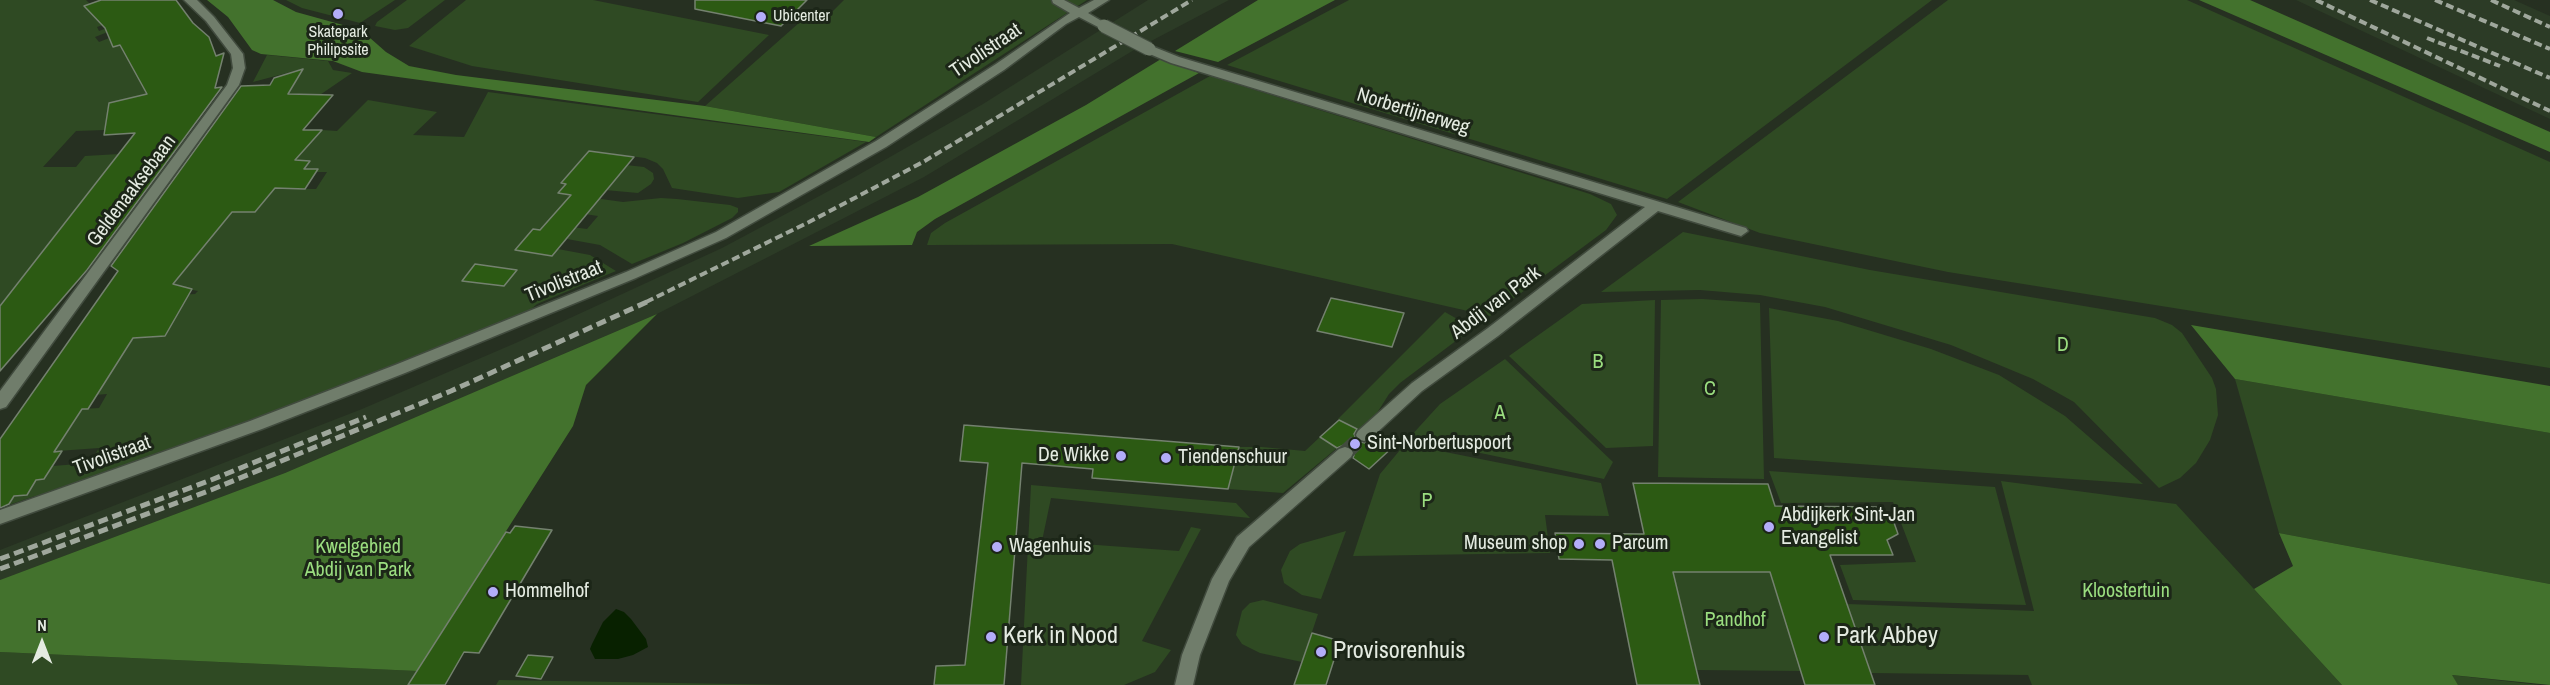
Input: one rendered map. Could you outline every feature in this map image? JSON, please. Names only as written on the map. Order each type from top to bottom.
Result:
[{"type":"street","name":"Geldenaaksebaan","points":[[0,403],[233,85],[239,68],[237,54],[210,19],[190,0]]},
{"type":"street","name":"Tivolistraat","points":[[0,517],[256,425],[389,374],[631,275],[721,235],[881,144],[1000,67],[1062,22],[1102,0]]},
{"type":"street","name":"Norbertijnerweg","points":[[1057,1],[1175,60],[1741,231]]},
{"type":"street","name":"Abdij van Park","points":[[1364,435],[1417,387],[1493,332],[1655,206]]},
{"type":"street","points":[[1184,685],[1191,655],[1221,579],[1243,542],[1345,453]]},
{"type":"shaded area","points":[[1148,0],[1229,0],[1134,50],[924,177],[657,314],[285,473],[0,580],[0,550],[362,409],[518,342],[722,248],[853,178],[983,104]]},
{"type":"shaded area","points":[[2296,0],[2514,0],[2550,16],[2550,119]]},
{"type":"shaded area","points":[[616,609],[624,612],[631,619],[646,639],[648,647],[633,655],[618,659],[595,659],[590,649],[592,644],[603,622]]},
{"type":"green space","points":[[0,0],[86,0],[90,4],[85,6],[117,20],[97,27],[99,31],[120,23],[123,26],[95,37],[99,42],[122,33],[112,43],[114,47],[141,37],[128,59],[129,62],[169,85],[144,95],[109,103],[107,114],[118,113],[105,130],[76,131],[43,167],[76,167],[85,156],[119,154],[0,306]]},
{"type":"green space","points":[[207,0],[273,0],[296,12],[361,30],[386,52],[409,66],[456,75],[705,106],[876,137],[869,142],[362,72],[333,61],[261,54],[252,50],[228,17]]},
{"type":"green space","name":"Skatepark Philipssite","points":[[286,0],[395,0],[360,23],[302,8]]},
{"type":"green space","points":[[407,0],[445,0],[408,28],[395,30],[375,26],[377,22]]},
{"type":"green space","points":[[466,0],[593,0],[769,35],[698,102],[472,66],[409,46]]},
{"type":"green space","points":[[844,0],[1087,0],[876,137],[705,106],[800,22],[820,24]]},
{"type":"green space","points":[[1258,0],[1335,0],[1218,62],[1175,51]]},
{"type":"green space","points":[[1349,0],[1932,0],[1667,199],[1227,65]]},
{"type":"green space","points":[[1948,0],[2187,0],[2550,162],[2550,368],[1948,272],[1760,233],[1678,202]]},
{"type":"green space","points":[[2199,0],[2250,0],[2550,132],[2550,152]]},
{"type":"green space","points":[[267,55],[328,61],[333,70],[352,73],[311,101],[277,111],[302,69],[253,82]]},
{"type":"green space","points":[[1161,59],[1199,73],[935,219],[917,232],[912,245],[809,246],[918,197],[1086,105]]},
{"type":"green space","points":[[1210,76],[1590,194],[1611,204],[1617,215],[1606,230],[1490,316],[1172,244],[927,245],[931,233],[945,223]]},
{"type":"green space","points":[[488,92],[866,142],[779,192],[738,198],[672,188],[663,169],[657,163],[645,158],[589,151],[561,182],[566,184],[558,193],[623,202],[661,198],[677,199],[730,205],[738,208],[738,212],[732,218],[683,243],[632,264],[600,245],[567,239],[572,227],[587,229],[598,216],[558,210],[540,230],[533,229],[515,250],[552,256],[558,249],[590,255],[616,271],[537,304],[528,312],[278,412],[30,501],[35,496],[0,508],[0,505],[9,504],[19,481],[44,479],[53,466],[90,463],[99,448],[44,452],[68,425],[72,425],[82,409],[99,408],[107,394],[95,395],[114,368],[148,297],[195,294],[198,291],[163,284],[203,247],[207,212],[255,212],[263,203],[257,188],[316,189],[327,172],[316,172],[318,169],[304,169],[309,161],[278,159],[283,141],[312,142],[322,130],[337,131],[368,100],[437,112],[413,135],[464,137]]},
{"type":"green space","points":[[626,165],[644,167],[653,173],[654,179],[651,184],[638,193],[605,190]]},
{"type":"green space","name":"D","points":[[1683,232],[1870,270],[2155,318],[2172,325],[2182,333],[2212,378],[2216,389],[2218,415],[2210,440],[2196,463],[2180,478],[2159,488],[2074,402],[2033,379],[1951,345],[1825,307],[1760,295],[1700,290],[1601,292]]},
{"type":"green space","name":"C","points":[[1702,299],[1760,303],[1764,479],[1658,477],[1661,300]]},
{"type":"green space","name":"B","points":[[1655,300],[1653,446],[1606,448],[1509,356],[1582,304]]},
{"type":"green space","points":[[1769,308],[1838,321],[1931,349],[1999,375],[2065,416],[2143,484],[1774,458]]},
{"type":"green space","points":[[1445,312],[1473,328],[1400,383],[1389,394],[1365,432],[1338,419]]},
{"type":"green space","name":"Kwelgebied Abdij van Park","points":[[657,314],[586,385],[573,426],[417,671],[0,652],[0,580],[285,473]]},
{"type":"green space","points":[[2191,325],[2550,386],[2550,433],[2235,379]]},
{"type":"green space","name":"A","points":[[1505,359],[1613,462],[1604,479],[1409,438],[1440,404]]},
{"type":"green space","points":[[2235,379],[2550,433],[2550,584],[2279,533]]},
{"type":"green space","points":[[1320,437],[1337,448],[1283,493],[1228,489],[1239,447],[1305,451]]},
{"type":"green space","name":"P","points":[[1405,444],[1601,483],[1609,516],[1545,515],[1550,553],[1353,556],[1380,474]]},
{"type":"green space","points":[[1769,471],[1995,487],[2026,605],[1853,600],[1840,565],[1916,562],[1893,502],[1781,503]]},
{"type":"green space","name":"Kloostertuin","points":[[2001,481],[2176,504],[2342,685],[2032,685],[2028,675],[1871,673],[1847,604],[2034,611]]},
{"type":"green space","points":[[1031,485],[1236,503],[1250,518],[1051,498],[1042,541],[1179,551],[1191,527],[1201,529],[1142,641],[1171,650],[1155,672],[1124,685],[1021,685]]},
{"type":"green space","points":[[1346,531],[1321,599],[1302,595],[1284,583],[1281,570],[1290,551],[1300,544]]},
{"type":"green space","points":[[2279,533],[2550,584],[2550,685],[2452,675],[2458,685],[2342,685],[2254,589],[2293,566]]},
{"type":"green space","name":"Pandhof","points":[[1673,572],[1770,572],[1801,671],[1697,670]]},
{"type":"green space","points":[[1263,600],[1318,614],[1302,662],[1260,653],[1242,644],[1236,635],[1242,611],[1250,603]]},
{"type":"green space","points":[[0,652],[417,671],[408,685],[0,685]]},
{"type":"green space","points":[[2451,675],[2540,685],[2458,685]]},
{"type":"green space","points":[[499,680],[793,685],[496,685]]},
{"type":"building","points":[[101,0],[176,0],[193,23],[209,37],[216,56],[224,53],[215,88],[222,87],[87,270],[0,371],[0,306],[135,133],[104,135],[109,103],[147,94],[120,45],[113,47],[105,28],[84,6]]},
{"type":"building","name":"Ubicenter","points":[[695,0],[807,0],[781,26],[695,9]]},
{"type":"building","points":[[303,69],[288,94],[333,95],[303,130],[322,130],[295,160],[310,161],[304,169],[318,169],[305,189],[275,188],[255,212],[232,212],[173,284],[192,289],[165,336],[133,338],[88,409],[82,409],[54,452],[62,451],[44,479],[36,480],[27,495],[14,496],[9,504],[0,508],[0,439],[118,271],[111,266],[241,86],[270,85],[274,78]]},
{"type":"building","points":[[589,151],[634,157],[552,256],[515,250],[533,229],[540,230],[571,195],[558,193],[566,184],[561,183]]},
{"type":"building","points":[[475,264],[517,270],[504,286],[462,281]]},
{"type":"building","points":[[1331,298],[1404,313],[1392,347],[1317,331]]},
{"type":"building","name":"Sint-Norbertuspoort","points":[[1339,420],[1357,429],[1354,434],[1357,441],[1365,443],[1376,437],[1395,445],[1369,469],[1353,458],[1355,452],[1352,447],[1344,445],[1337,448],[1320,437]]},
{"type":"building","points":[[964,425],[1239,447],[1228,489],[1092,478],[1093,469],[1022,463],[1004,685],[934,685],[936,666],[965,665],[988,463],[960,461]]},
{"type":"building","points":[[1633,483],[1768,484],[1775,506],[1876,507],[1892,517],[1898,534],[1887,540],[1893,555],[1830,555],[1875,685],[1805,685],[1770,572],[1673,572],[1700,685],[1637,685],[1612,560],[1559,559],[1555,533],[1644,534]]},
{"type":"building","name":"Hommelhof","points":[[515,526],[552,530],[479,653],[464,652],[445,685],[408,685],[506,532],[510,533]]},
{"type":"building","name":"Provisorenhuis","points":[[1312,633],[1340,641],[1326,685],[1294,685]]},
{"type":"building","points":[[528,655],[553,657],[541,679],[516,676]]},
{"type":"tunnel","points":[[1345,453],[1364,435]]},
{"type":"railway","points":[[646,302],[809,222],[923,162],[1192,0]]},
{"type":"railway","points":[[2316,0],[2550,111]]},
{"type":"railway","points":[[2370,0],[2550,78]]},
{"type":"railway","points":[[2435,0],[2550,49]]},
{"type":"railway","points":[[2491,0],[2550,27]]},
{"type":"railway","points":[[2427,38],[2500,66]]},
{"type":"railway","points":[[0,569],[211,490],[451,391],[649,301]]},
{"type":"railway","points":[[0,559],[211,480],[366,417]]},
{"type":"place","name":"Skatepark Philipssite","points":[[338,14]]},
{"type":"place","name":"Ubicenter","points":[[761,17]]},
{"type":"place","name":"Sint-Norbertuspoort","points":[[1355,444]]},
{"type":"place","name":"De Wikke","points":[[1121,456]]},
{"type":"place","name":"Tiendenschuur","points":[[1166,458]]},
{"type":"place","name":"Abdijkerk Sint-Jan Evangelist","points":[[1769,527]]},
{"type":"place","name":"Museum shop","points":[[1579,544]]},
{"type":"place","name":"Parcum","points":[[1600,544]]},
{"type":"place","name":"Wagenhuis","points":[[997,547]]},
{"type":"place","name":"Hommelhof","points":[[493,592]]},
{"type":"place","name":"Kerk in Nood","points":[[991,637]]},
{"type":"place","name":"Park Abbey","points":[[1824,637]]},
{"type":"place","name":"Provisorenhuis","points":[[1321,652]]}]
